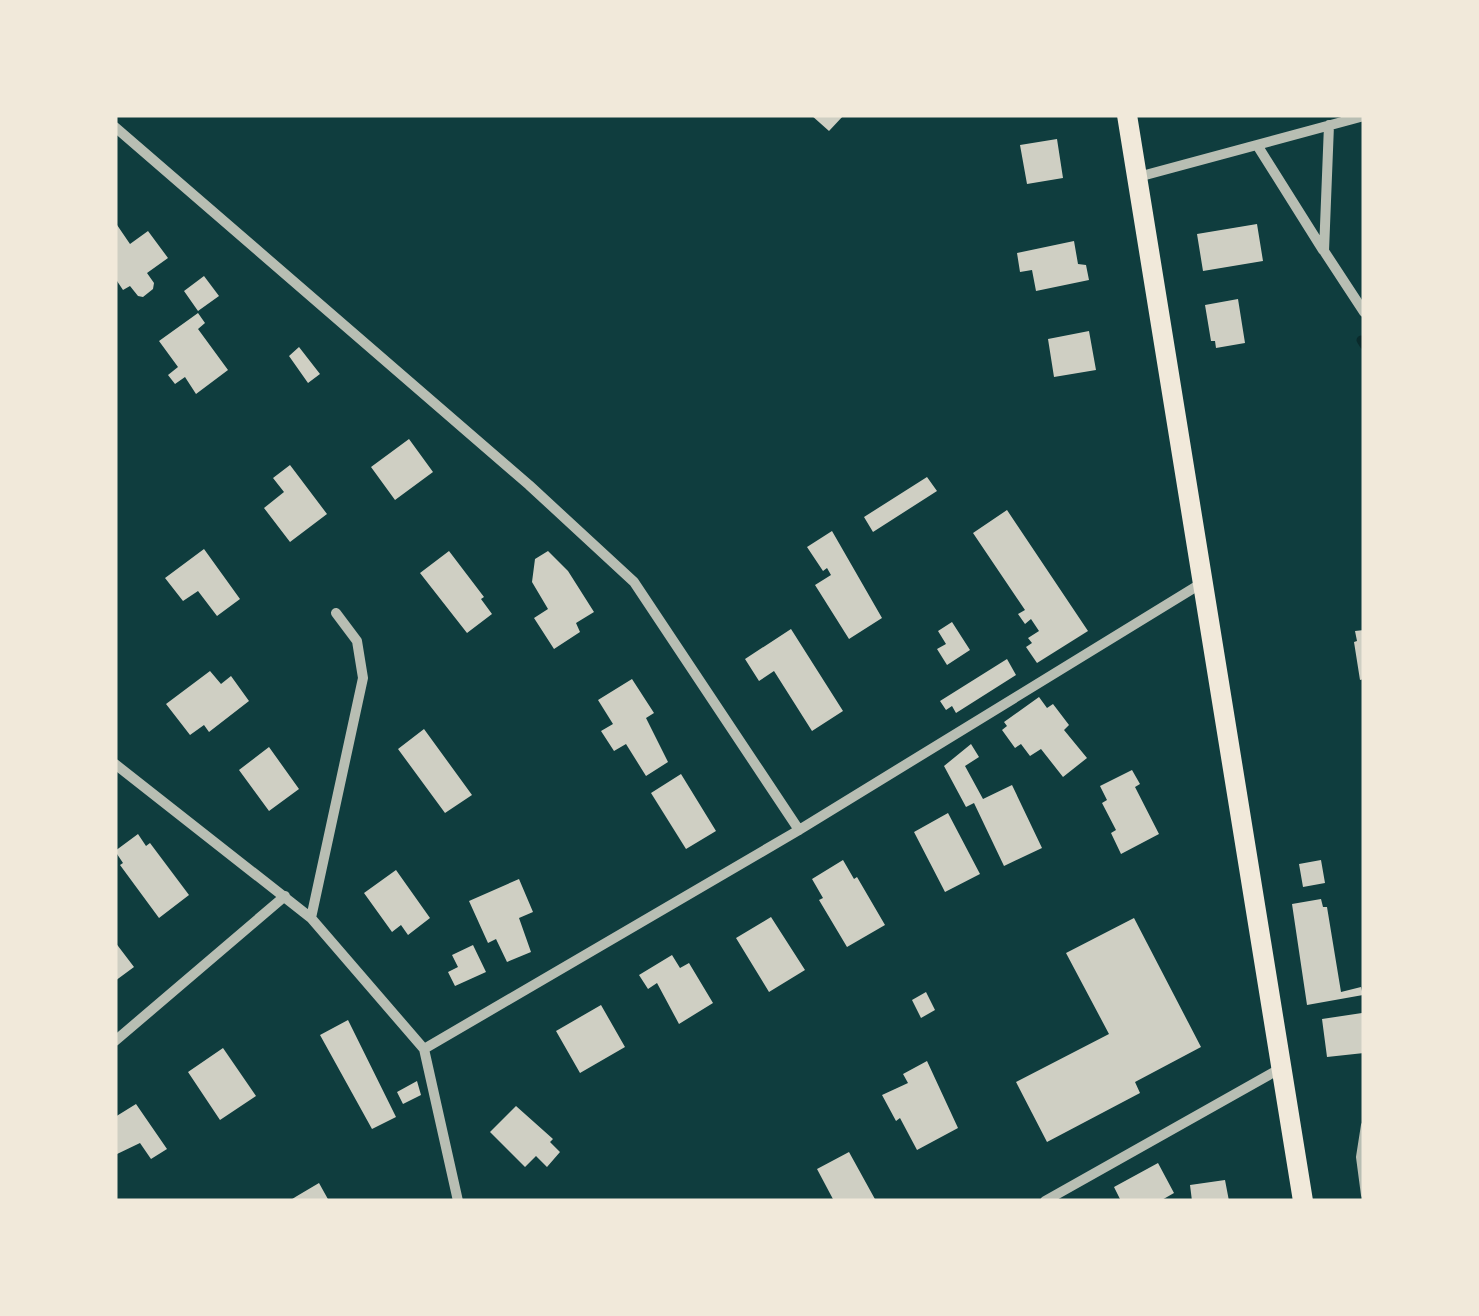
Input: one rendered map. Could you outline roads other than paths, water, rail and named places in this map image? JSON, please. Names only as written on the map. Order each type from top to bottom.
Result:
[{"type":"main road","points":[[1127,115],[1303,1201]]},
{"type":"street","points":[[1137,178],[1364,116]]},
{"type":"street","points":[[1324,251],[1329,125]]},
{"type":"street","points":[[115,127],[529,485],[634,582],[800,830]]},
{"type":"street","points":[[1258,145],[1364,312]]},
{"type":"street","points":[[424,1049],[800,830],[1202,583]]},
{"type":"street","points":[[311,918],[363,678],[356,641],[336,613]]},
{"type":"street","points":[[115,764],[311,918],[424,1049],[458,1201]]},
{"type":"street","points":[[115,783],[127,774]]},
{"type":"street","points":[[115,1041],[284,896]]},
{"type":"street","points":[[1045,1201],[1283,1067]]},
{"type":"lane","points":[[1364,1125],[1359,1157],[1364,1195]]},
{"type":"waterway","points":[[1361,340],[1364,345]]}]
